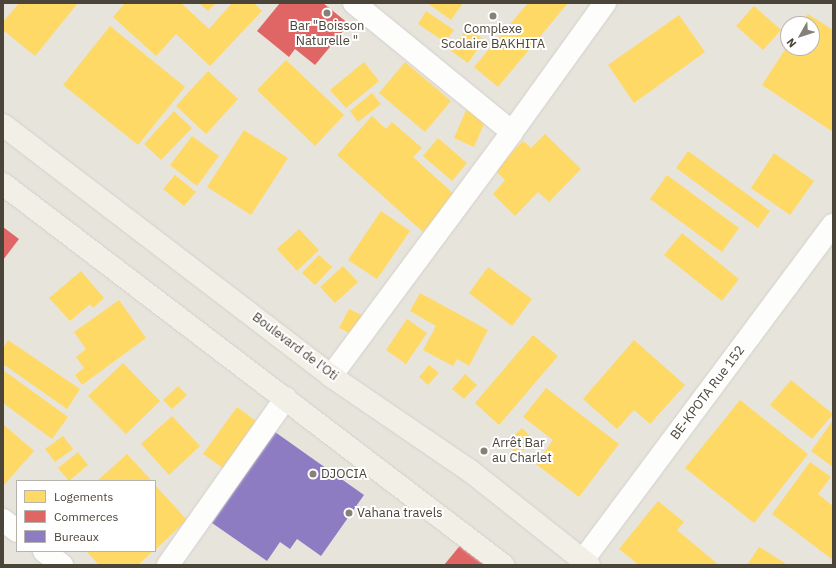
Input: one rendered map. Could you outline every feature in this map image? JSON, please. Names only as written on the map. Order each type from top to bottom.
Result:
[{"type":"main road","name":"Boulevard de l'Oti","points":[[3,125],[331,376],[469,470],[586,563]]},
{"type":"main road","points":[[3,184],[286,398],[503,565]]},
{"type":"street","points":[[354,3],[512,132]]},
{"type":"street","points":[[331,376],[512,132],[605,3]]},
{"type":"street","name":"BE-KPOTA Rue 152","points":[[586,563],[833,225]]},
{"type":"street","points":[[168,565],[286,398]]},
{"type":"street","points":[[3,520],[16,530]]},
{"type":"street","points":[[45,552],[62,565]]},
{"type":"shaded area","points":[[3,3],[833,3],[833,565],[3,565]]},
{"type":"building: Logements","points":[[19,3],[78,3],[35,56],[3,30],[3,22]]},
{"type":"building: Logements","points":[[125,3],[181,3],[209,29],[232,3],[254,3],[262,11],[210,66],[176,34],[156,56],[113,17]]},
{"type":"building: Logements","points":[[199,3],[216,3],[208,11]]},
{"type":"building: Logements","points":[[427,3],[463,3],[451,20]]},
{"type":"building: Logements","points":[[528,3],[568,3],[498,87],[474,67]]},
{"type":"building: Logements","points":[[754,6],[780,29],[780,31],[763,50],[736,26]]},
{"type":"building: Logements","points":[[426,11],[454,30],[445,42],[418,24]]},
{"type":"building: Logements","points":[[679,15],[705,52],[634,103],[608,65]]},
{"type":"building: Logements","points":[[820,22],[833,30],[833,132],[762,85],[781,56],[820,56]]},
{"type":"building: Logements","points":[[110,26],[185,87],[138,145],[63,85]]},
{"type":"building: Logements","points":[[467,28],[484,40],[468,63],[451,51]]},
{"type":"building: Logements","points":[[286,60],[344,115],[315,146],[257,90]]},
{"type":"building: Logements","points":[[364,62],[379,81],[346,108],[330,90]]},
{"type":"building: Logements","points":[[405,62],[451,101],[425,132],[379,93]]},
{"type":"building: Logements","points":[[208,71],[238,99],[206,134],[176,106]]},
{"type":"building: Logements","points":[[372,93],[381,104],[358,122],[350,111]]},
{"type":"building: Logements","points":[[467,108],[487,117],[474,147],[454,138]]},
{"type":"building: Logements","points":[[174,111],[192,128],[161,160],[144,144]]},
{"type":"building: Logements","points":[[372,116],[386,129],[392,122],[422,148],[413,157],[456,196],[423,232],[337,155]]},
{"type":"building: Logements","points":[[244,130],[288,158],[251,215],[207,187]]},
{"type":"building: Logements","points":[[545,134],[581,169],[549,202],[538,192],[515,216],[493,194],[505,180],[495,170],[523,141],[531,148]]},
{"type":"building: Logements","points":[[192,136],[219,156],[197,186],[170,165]]},
{"type":"building: Logements","points":[[438,138],[467,163],[452,181],[423,156]]},
{"type":"building: Logements","points":[[688,151],[770,211],[758,228],[676,168]]},
{"type":"building: Logements","points":[[774,153],[814,181],[790,215],[751,188]]},
{"type":"building: Logements","points":[[175,175],[196,192],[184,206],[163,189]]},
{"type":"building: Logements","points":[[667,175],[739,228],[722,252],[650,199]]},
{"type":"building: Logements","points":[[381,211],[410,231],[377,279],[348,260]]},
{"type":"building: Logements","points":[[299,229],[319,250],[297,271],[277,249]]},
{"type":"building: Logements","points":[[682,233],[739,279],[722,301],[664,255]]},
{"type":"building: Logements","points":[[319,255],[332,267],[315,285],[302,273]]},
{"type":"building: Logements","points":[[343,266],[358,282],[335,303],[320,287]]},
{"type":"building: Logements","points":[[488,267],[532,299],[512,326],[469,293]]},
{"type":"building: Logements","points":[[81,271],[104,298],[93,308],[90,304],[70,321],[49,298]]},
{"type":"building: Logements","points":[[420,293],[488,330],[469,366],[457,359],[453,366],[423,350],[436,326],[410,311]]},
{"type":"building: Logements","points":[[119,300],[146,338],[82,385],[75,375],[84,368],[76,357],[86,349],[74,332]]},
{"type":"building: Logements","points":[[349,309],[364,316],[354,335],[339,328]]},
{"type":"building: Logements","points":[[407,319],[427,333],[406,364],[386,350]]},
{"type":"building: Logements","points":[[533,335],[558,356],[499,425],[475,403]]},
{"type":"building: Logements","points":[[8,340],[80,389],[67,409],[3,364],[3,348]]},
{"type":"building: Logements","points":[[634,340],[685,385],[650,424],[634,410],[617,429],[583,399]]},
{"type":"building: Logements","points":[[123,363],[160,401],[126,434],[88,396]]},
{"type":"building: Logements","points":[[429,365],[439,373],[428,385],[419,377]]},
{"type":"building: Logements","points":[[3,370],[68,417],[52,439],[3,403]]},
{"type":"building: Logements","points":[[465,374],[477,385],[464,399],[452,389]]},
{"type":"building: Logements","points":[[791,380],[833,414],[812,439],[770,405]]},
{"type":"building: Logements","points":[[178,386],[187,395],[172,409],[163,400]]},
{"type":"building: Logements","points":[[546,388],[619,444],[579,497],[536,464],[553,440],[523,417]]},
{"type":"building: Logements","points":[[740,400],[808,454],[754,523],[685,468]]},
{"type":"building: Logements","points":[[237,407],[256,421],[223,468],[203,454]]},
{"type":"building: Logements","points":[[172,416],[200,446],[169,475],[141,444]]},
{"type":"building: Logements","points":[[833,420],[833,467],[811,451]]},
{"type":"building: Logements","points":[[3,424],[34,451],[3,486]]},
{"type":"building: Logements","points":[[522,428],[534,440],[518,456],[506,443]]},
{"type":"building: Logements","points":[[63,436],[73,449],[55,462],[45,449]]},
{"type":"building: Logements","points":[[78,452],[88,465],[70,480],[68,480],[58,468]]},
{"type":"building: Logements","points":[[127,454],[151,480],[98,480]]},
{"type":"building: Logements","points":[[810,462],[831,477],[818,494],[833,506],[833,560],[772,514]]},
{"type":"building: Logements","points":[[156,486],[187,520],[156,549]]},
{"type":"building: Logements","points":[[658,501],[684,522],[677,530],[719,565],[639,565],[619,549]]},
{"type":"building: Logements","points":[[759,547],[785,563],[784,565],[747,565]]},
{"type":"building: Logements","points":[[87,552],[152,552],[138,565],[99,565]]},
{"type":"building: Commerces","points":[[280,3],[323,3],[349,24],[315,65],[295,49],[289,57],[257,31]]},
{"type":"building: Commerces","points":[[3,227],[19,239],[3,260]]},
{"type":"building: Commerces","points":[[463,542],[491,565],[444,565]]},
{"type":"building: Bureaux","points":[[275,432],[364,495],[321,556],[297,539],[290,549],[280,542],[267,561],[212,523]]},
{"type":"place","name":"Bar \"Boisson Naturelle \"","points":[[327,13]]},
{"type":"place","name":"Complexe Scolaire BAKHITA","points":[[493,16]]},
{"type":"place","name":"Arrêt Bar au Charlet","points":[[484,451]]},
{"type":"place","name":"DJOCIA","points":[[313,474]]},
{"type":"place","name":"Vahana travels","points":[[349,513]]}]
